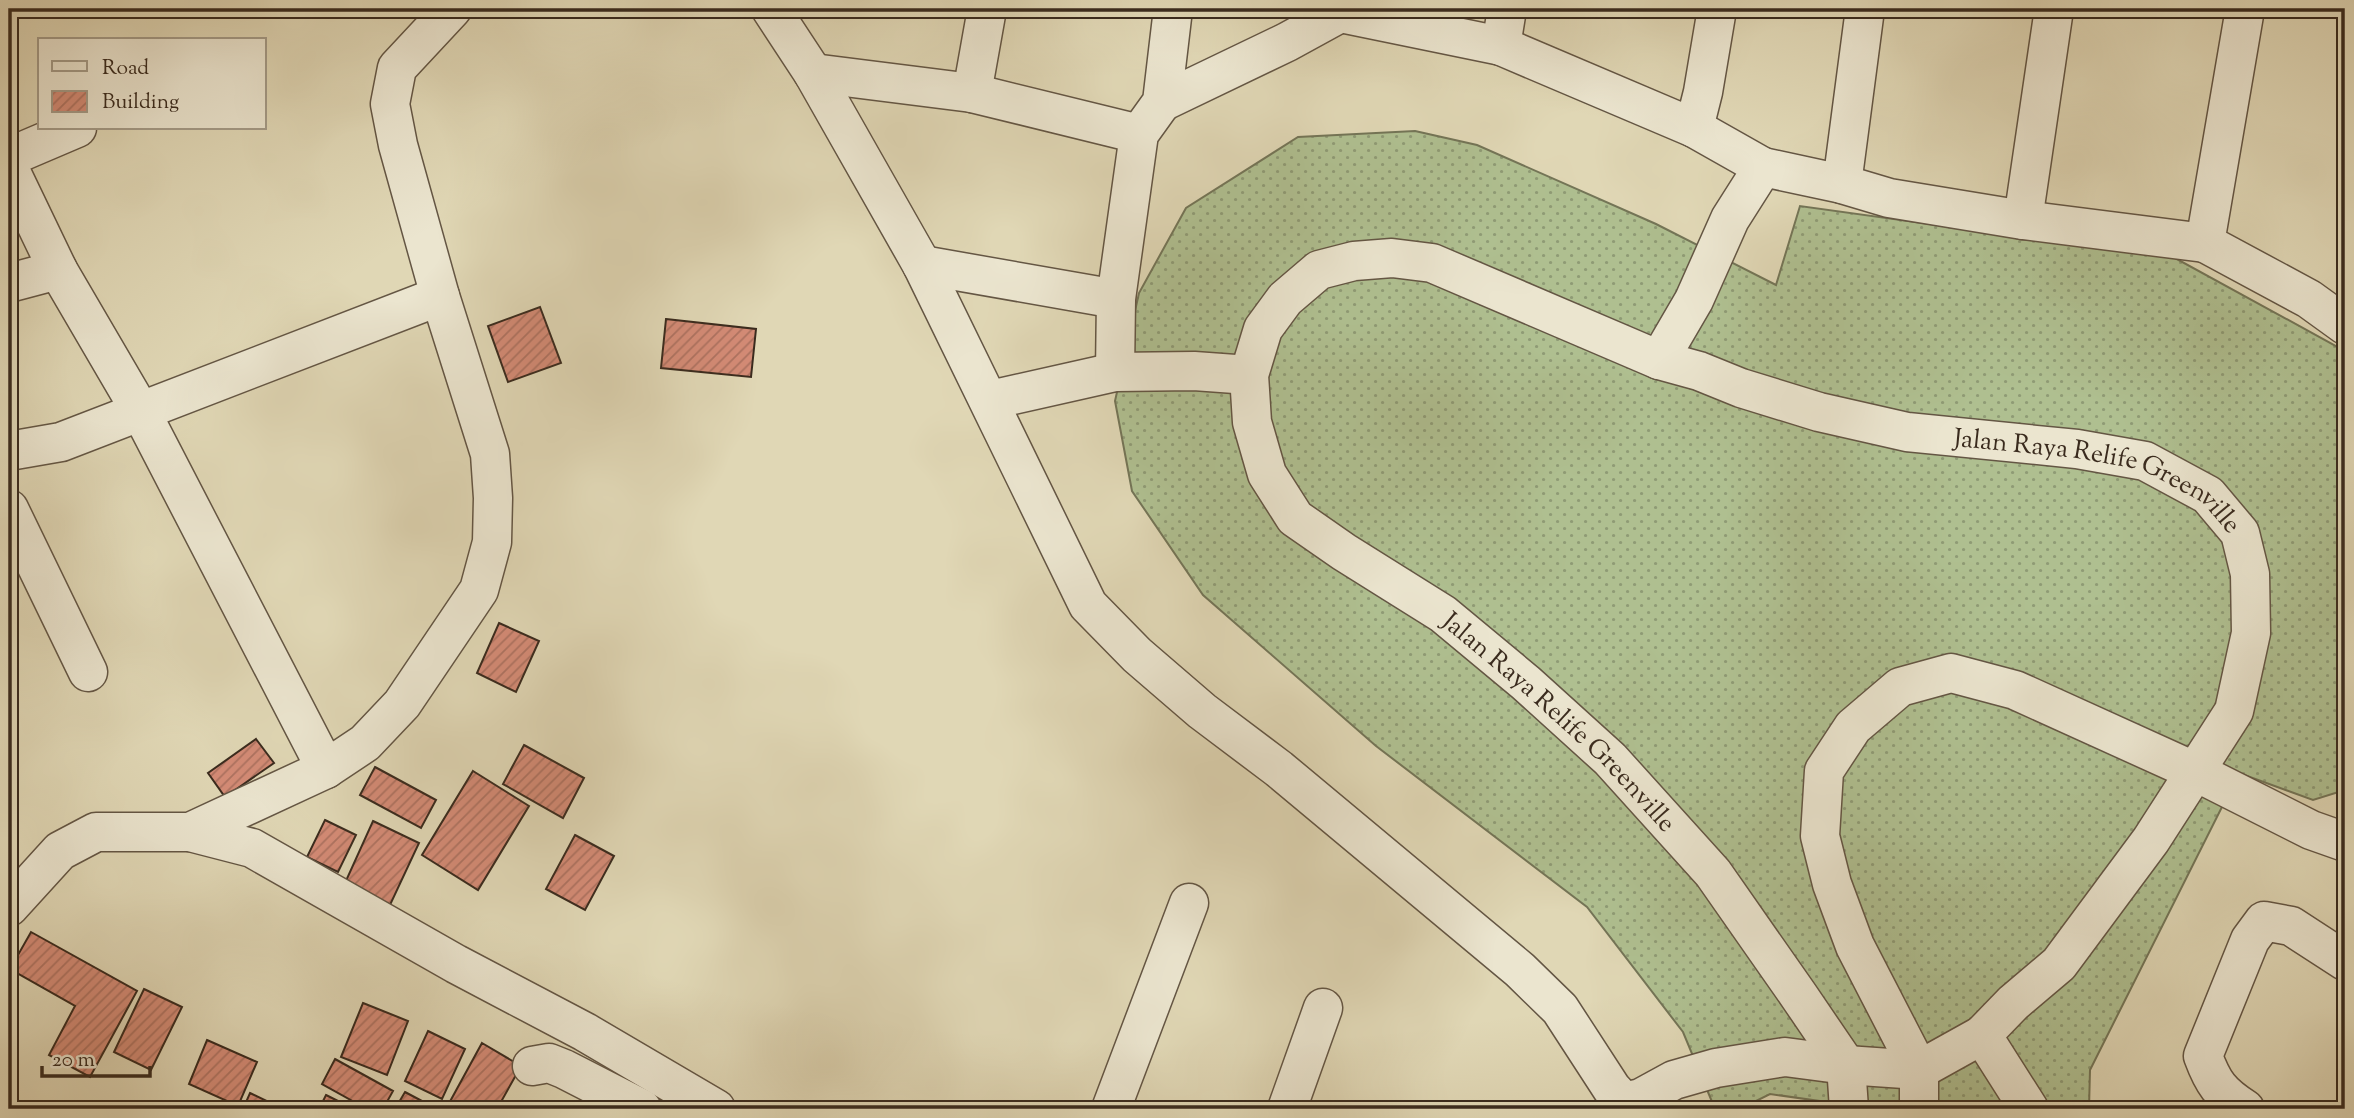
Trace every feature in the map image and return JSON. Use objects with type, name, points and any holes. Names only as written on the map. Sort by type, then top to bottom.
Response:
[{"type":"street","points":[[190,832],[326,769],[365,743],[402,704],[479,590],[492,542],[490,454],[440,296],[398,145],[390,104],[397,68],[452,9]]},
{"type":"street","points":[[771,9],[804,42],[922,265],[1088,605],[1137,655],[1202,711],[1279,769],[1520,970],[1560,1009],[1624,1102],[1641,1098],[1674,1080],[1716,1068],[1784,1057],[1919,1070]]},
{"type":"street","points":[[972,93],[987,9]]},
{"type":"street","points":[[1162,102],[1173,9]]},
{"type":"street","points":[[1501,46],[1507,9]]},
{"type":"street","points":[[1694,128],[1717,9]]},
{"type":"street","points":[[1842,184],[1865,9]]},
{"type":"street","points":[[2023,220],[2054,9]]},
{"type":"street","points":[[2205,243],[2245,9]]},
{"type":"street","points":[[1115,372],[1116,299],[1139,134],[1162,102],[1287,42],[1341,11],[1501,46],[1694,128],[1763,167],[1842,184],[1889,198],[2023,220],[2205,243],[2309,299],[2345,325]]},
{"type":"street","points":[[804,42],[972,93],[1139,134]]},
{"type":"street","points":[[9,157],[72,130]]},
{"type":"street","points":[[1659,360],[1694,300],[1730,219],[1763,167]]},
{"type":"street","points":[[9,168],[58,270],[141,412],[326,769]]},
{"type":"street","name":"Jalan Raya Relife Greenville","points":[[1850,1107],[1846,1065],[1713,873],[1611,759],[1443,614],[1295,518],[1267,474],[1252,422],[1249,375],[1263,329],[1285,299],[1319,270],[1354,261],[1392,258],[1432,263],[1659,360],[1819,412],[1907,432],[2077,449],[2145,461],[2208,495],[2240,534],[2250,574],[2251,633],[2234,711],[2151,840],[2059,964],[2013,1003],[1983,1035],[1919,1070]]},
{"type":"street","points":[[922,265],[1116,299]]},
{"type":"street","points":[[9,283],[58,270]]},
{"type":"street","points":[[9,451],[61,443],[440,296]]},
{"type":"street","points":[[990,400],[1115,372],[1194,371],[1249,375]]},
{"type":"street","points":[[9,509],[88,672]]},
{"type":"street","points":[[1919,1109],[1919,1070],[1855,946],[1832,884],[1820,836],[1824,771],[1853,727],[1900,687],[1951,673],[2015,690],[2196,772],[2311,830],[2345,842]]},
{"type":"street","points":[[9,907],[60,851],[96,832],[190,832],[252,848],[456,964],[585,1032],[708,1107]]},
{"type":"street","points":[[1111,1109],[1189,904]]},
{"type":"street","points":[[2245,1109],[2225,1096],[2210,1077],[2203,1056],[2250,940],[2264,921],[2291,926],[2345,961]]},
{"type":"street","points":[[1287,1109],[1323,1008]]},
{"type":"street","points":[[1983,1035],[2029,1109]]},
{"type":"street","points":[[531,1066],[549,1063],[565,1069],[642,1109]]},
{"type":"green space","points":[[1415,131],[1477,145],[1656,224],[1776,285],[1800,206],[2175,258],[2345,351],[2345,790],[2313,800],[2239,773],[2090,1070],[2089,1109],[1876,1109],[1770,1094],[1740,1109],[1715,1109],[1683,1032],[1587,907],[1376,746],[1203,595],[1132,491],[1115,401],[1139,293],[1186,208],[1298,137]]},
{"type":"building","points":[[540,307],[561,363],[508,382],[488,326]]},
{"type":"building","points":[[666,319],[756,329],[751,377],[661,368]]},
{"type":"building","points":[[499,623],[539,641],[516,692],[477,673]]},
{"type":"building","points":[[256,739],[274,763],[225,797],[208,773]]},
{"type":"building","points":[[524,745],[584,778],[563,818],[503,784]]},
{"type":"building","points":[[375,767],[436,800],[421,828],[360,795]]},
{"type":"building","points":[[473,771],[529,806],[478,890],[422,855]]},
{"type":"building","points":[[325,820],[356,835],[338,872],[307,857]]},
{"type":"building","points":[[373,821],[419,843],[390,905],[345,883]]},
{"type":"building","points":[[575,835],[614,856],[585,910],[546,889]]},
{"type":"building","points":[[31,932],[137,991],[90,1077],[49,1055],[75,1006],[10,969]]},
{"type":"building","points":[[144,989],[182,1007],[151,1070],[114,1052]]},
{"type":"building","points":[[363,1003],[408,1021],[387,1075],[341,1057]]},
{"type":"building","points":[[428,1031],[465,1049],[442,1099],[405,1081]]},
{"type":"building","points":[[207,1040],[257,1062],[238,1106],[189,1084]]},
{"type":"building","points":[[482,1043],[521,1066],[497,1109],[450,1109],[447,1107]]},
{"type":"building","points":[[335,1059],[393,1091],[383,1109],[367,1109],[322,1084]]},
{"type":"building","points":[[405,1092],[437,1109],[395,1109]]},
{"type":"building","points":[[250,1093],[273,1104],[271,1109],[243,1109]]},
{"type":"building","points":[[326,1095],[354,1109],[319,1109]]}]
